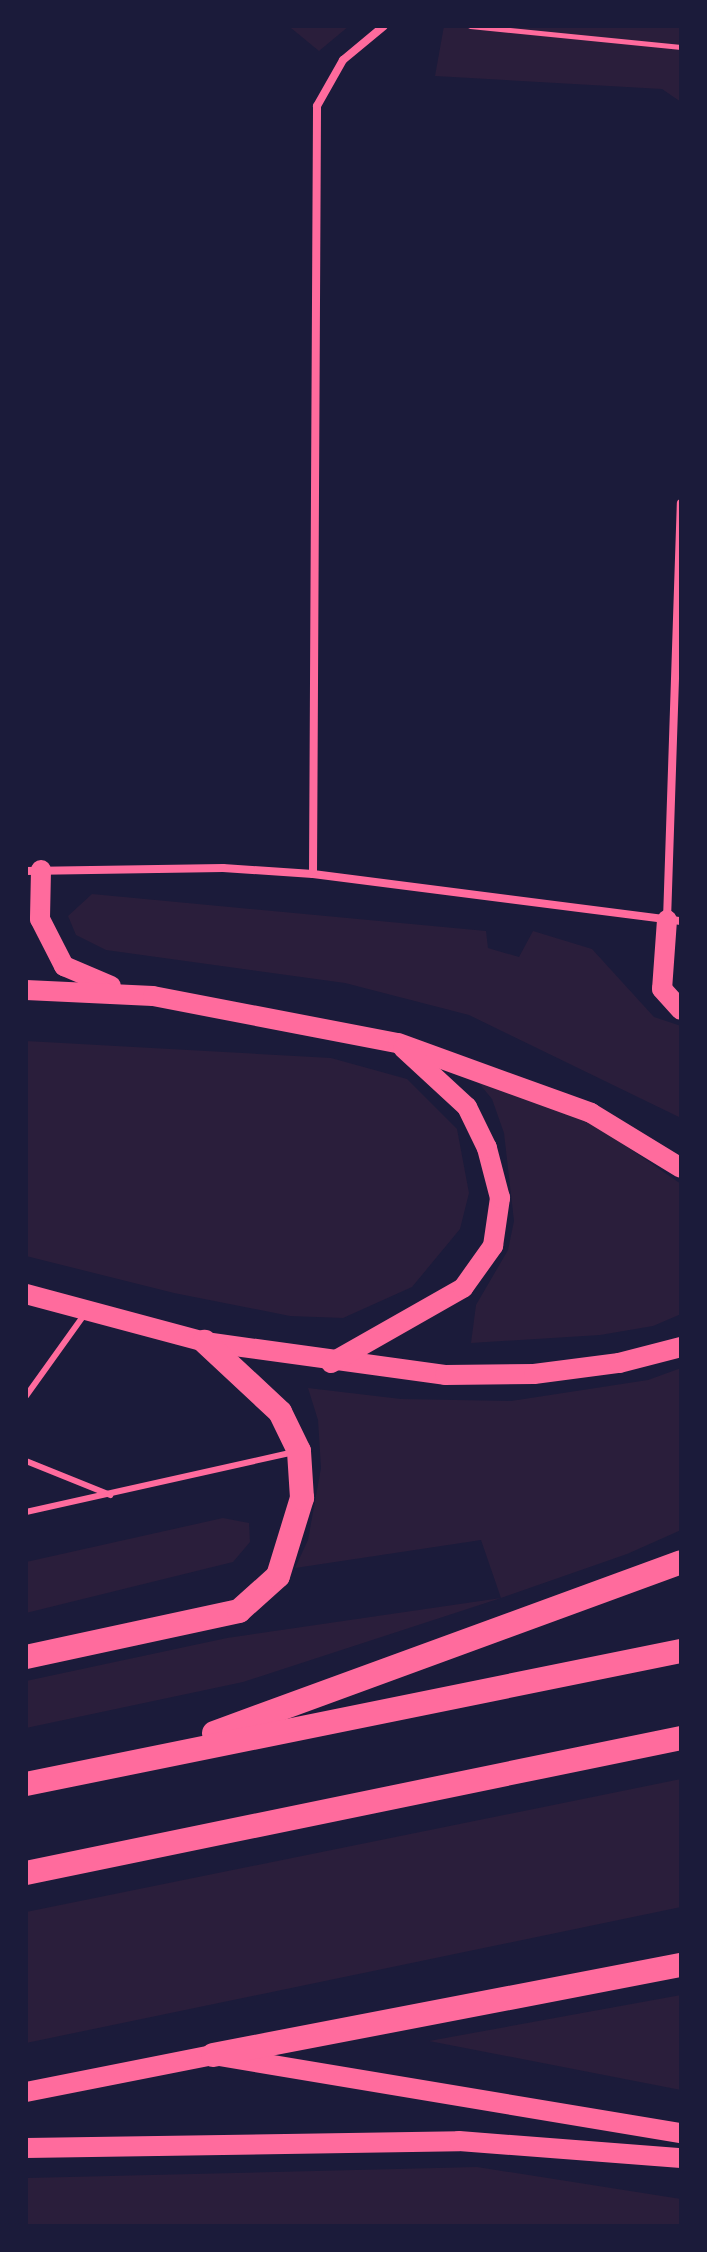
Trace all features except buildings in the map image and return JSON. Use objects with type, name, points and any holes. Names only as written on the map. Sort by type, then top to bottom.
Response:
[{"type":"highway","points":[[26,1657],[239,1611],[278,1576],[291,1544],[302,1498],[299,1451],[280,1412],[205,1342]]},
{"type":"highway","points":[[137,1761],[681,1562]]},
{"type":"highway","points":[[26,1784],[681,1651]]},
{"type":"highway","points":[[26,1873],[681,1738]]},
{"type":"highway","points":[[213,2055],[681,1965]]},
{"type":"main road","points":[[33,871],[40,919],[64,966],[92,982],[398,1043],[591,1113],[681,1168]]},
{"type":"main road","points":[[674,921],[662,989],[681,1010]]},
{"type":"main road","points":[[26,990],[153,996]]},
{"type":"main road","points":[[331,1363],[463,1288],[493,1246],[500,1198],[487,1148],[467,1107],[398,1043]]},
{"type":"main road","points":[[26,1294],[205,1342],[331,1363],[445,1375],[534,1374],[619,1363],[681,1347]]},
{"type":"main road","points":[[26,2092],[213,2055],[681,2133]]},
{"type":"main road","points":[[26,2148],[459,2141],[681,2158]]},
{"type":"street","points":[[313,874],[317,106],[343,60],[384,26]]},
{"type":"street","points":[[33,871],[223,868],[313,874],[674,921],[681,503]]},
{"type":"lane","points":[[26,1396],[86,1312]]},
{"type":"lane","points":[[26,1512],[299,1451]]},
{"type":"lane","points":[[26,1461],[110,1495]]},
{"type":"path","points":[[470,26],[681,47]]},
{"type":"shaded area","points":[[278,26],[349,26],[319,51],[291,28]]},
{"type":"shaded area","points":[[444,26],[681,26],[681,102],[662,89],[435,76]]},
{"type":"shaded area","points":[[92,894],[486,931],[488,948],[519,957],[533,931],[592,949],[654,1017],[681,1026],[681,1118],[469,1015],[345,983],[106,950],[76,935],[68,916]]},
{"type":"shaded area","points":[[26,1041],[331,1058],[407,1079],[457,1129],[469,1193],[460,1229],[412,1287],[343,1318],[290,1316],[174,1293],[26,1256]]},
{"type":"shaded area","points":[[473,1076],[594,1124],[681,1184],[681,1314],[653,1326],[600,1335],[471,1343],[476,1305],[508,1250],[514,1221],[504,1133],[492,1099]]},
{"type":"shaded area","points":[[681,1368],[681,1530],[627,1554],[501,1598],[481,1540],[295,1568],[308,1540],[321,1468],[318,1420],[308,1388],[401,1399],[511,1401],[648,1380]]},
{"type":"shaded area","points":[[223,1518],[249,1523],[250,1542],[233,1562],[26,1613],[26,1562]]},
{"type":"shaded area","points":[[501,1598],[243,1682],[26,1728],[26,1681],[227,1638]]},
{"type":"shaded area","points":[[681,1779],[681,1907],[26,2043],[26,1912]]},
{"type":"shaded area","points":[[681,1995],[681,2090],[429,2041]]},
{"type":"shaded area","points":[[477,2167],[681,2199],[681,2226],[26,2226],[26,2178]]}]
